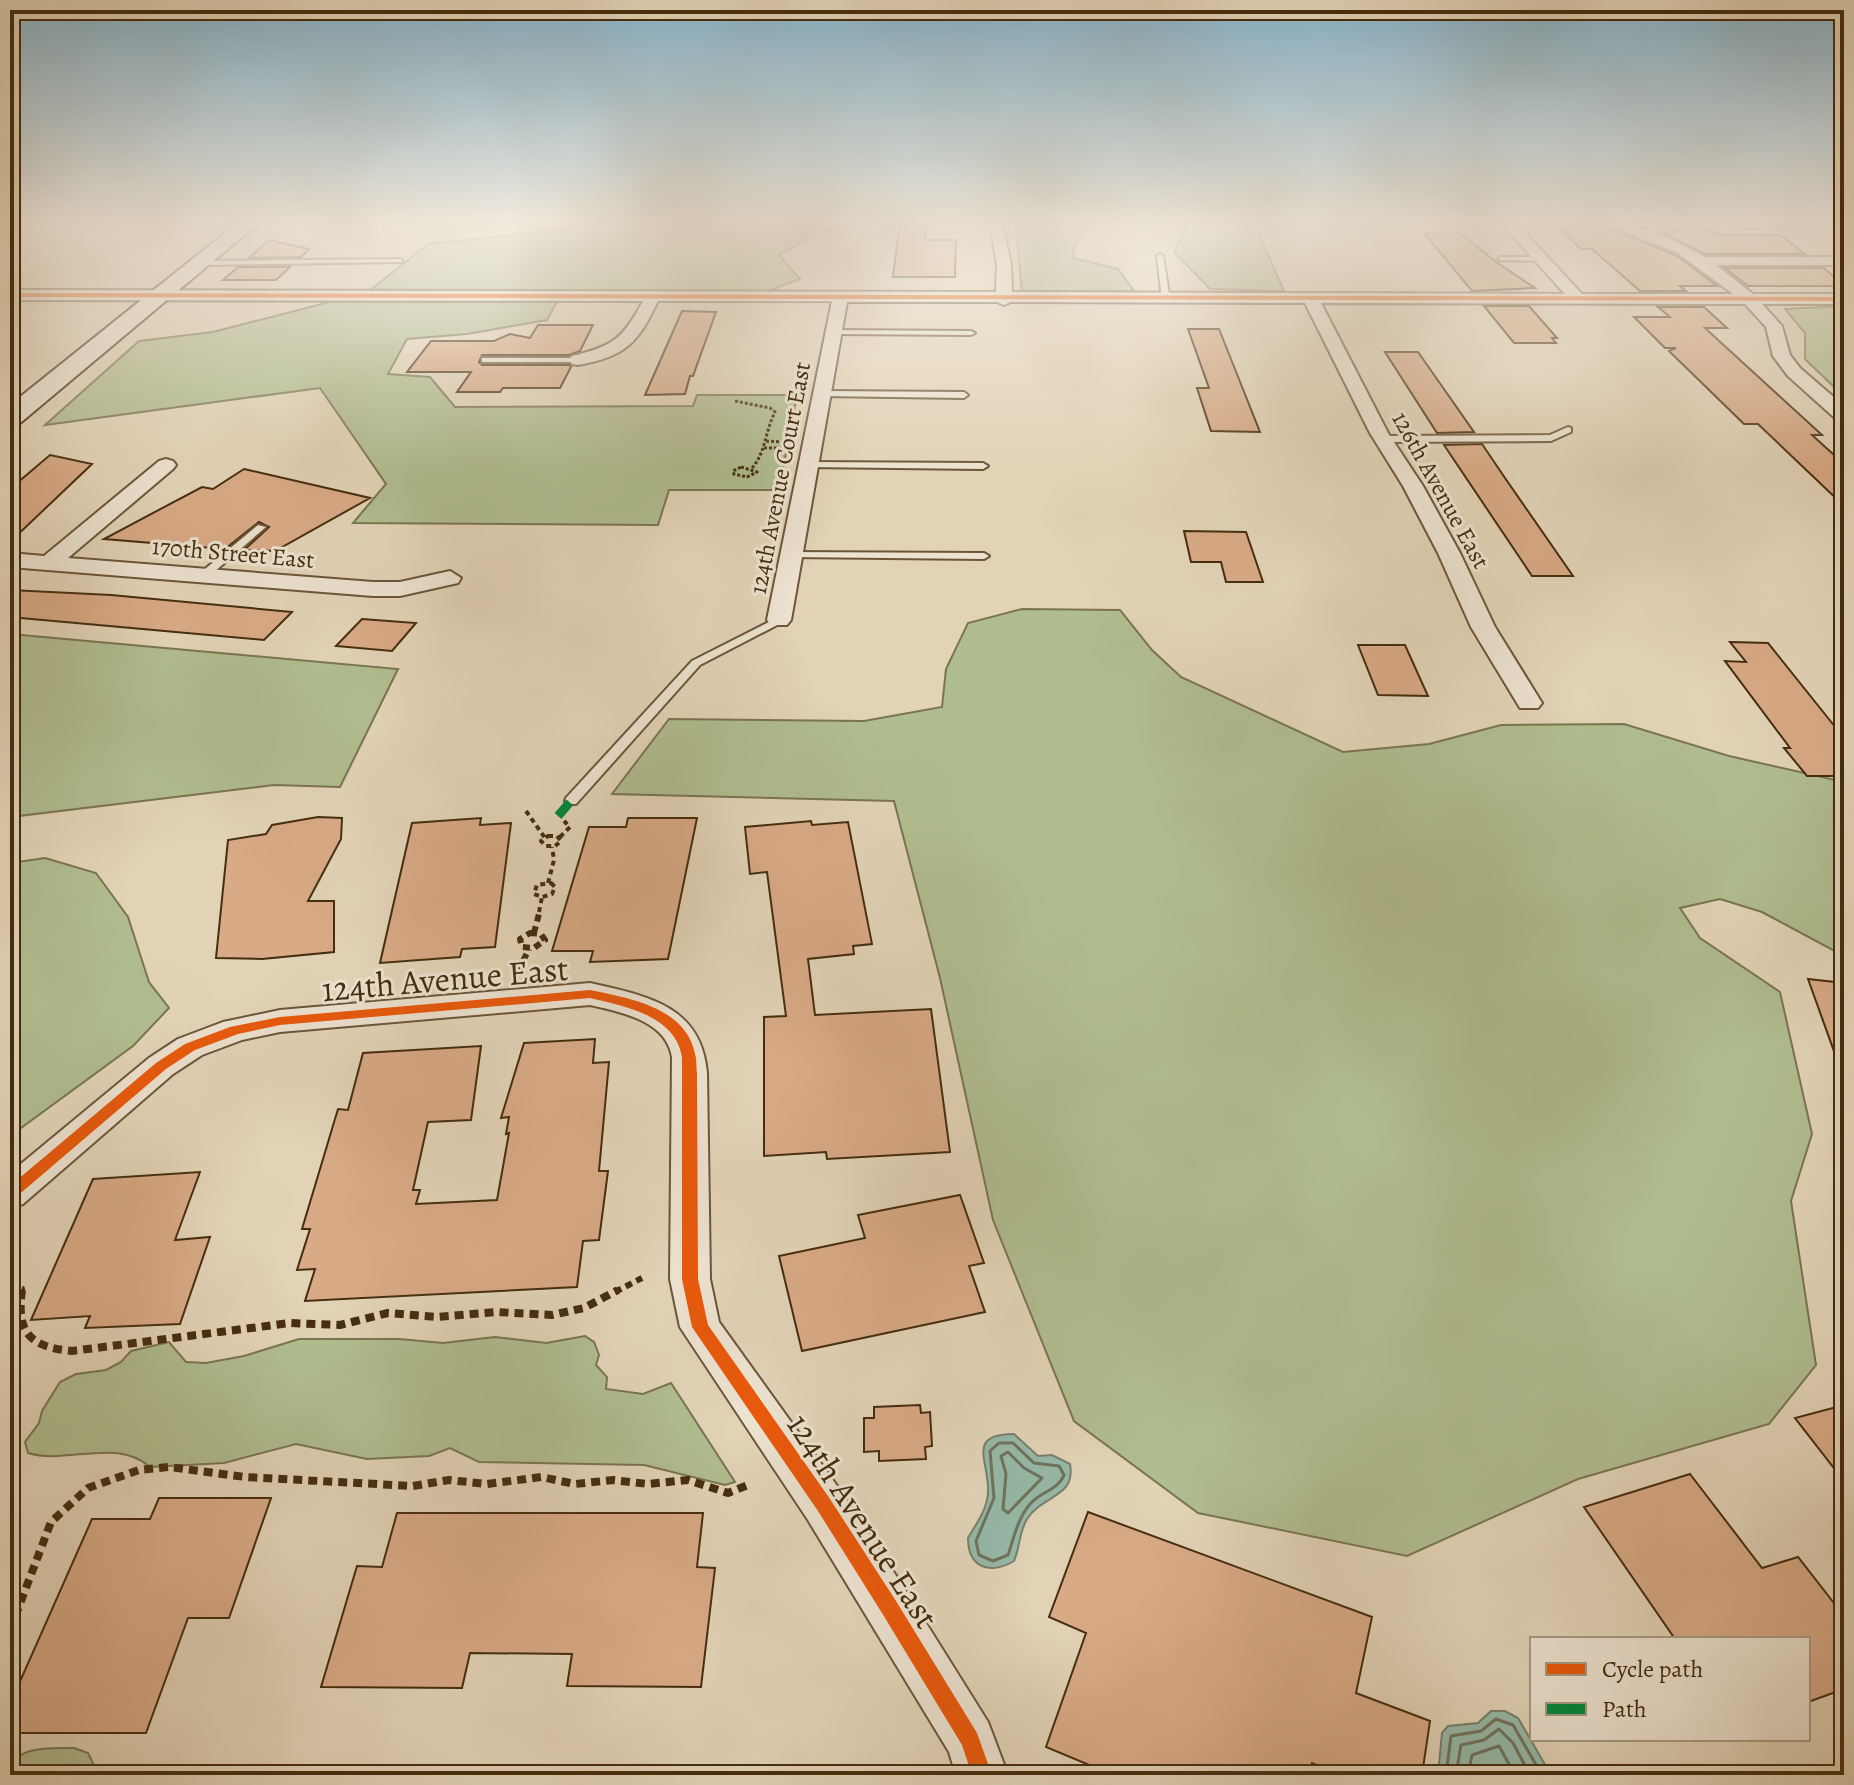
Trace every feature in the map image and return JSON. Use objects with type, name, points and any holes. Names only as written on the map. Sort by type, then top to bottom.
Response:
[{"type":"main road","points":[[10,418],[150,304]]},
{"type":"street","points":[[578,360],[605,355],[620,348],[633,336],[649,304]]},
{"type":"street","name":"124th Avenue Court East","points":[[779,620],[839,304]]},
{"type":"street","name":"126th Avenue East","points":[[1314,304],[1383,439],[1413,486],[1449,553],[1483,627],[1529,703]]},
{"type":"street","points":[[1754,304],[1774,326],[1782,356],[1794,372],[1844,416]]},
{"type":"street","points":[[49,563],[166,465]]},
{"type":"street","name":"170th Street East","points":[[10,560],[373,589],[400,589],[450,578]]},
{"type":"street","name":"124th Avenue East","points":[[10,1194],[161,1066],[190,1047],[235,1030],[280,1021],[590,994],[634,1004],[666,1020],[687,1047],[690,1073],[690,1279],[700,1327],[824,1505],[889,1607],[970,1740],[982,1775]]},
{"type":"lane","points":[[834,332],[971,333]]},
{"type":"lane","points":[[485,360],[578,360]]},
{"type":"lane","points":[[822,394],[964,395]]},
{"type":"lane","points":[[1383,439],[1551,438],[1568,430]]},
{"type":"lane","points":[[808,465],[983,466]]},
{"type":"lane","points":[[203,576],[261,527]]},
{"type":"lane","points":[[791,555],[984,556]]},
{"type":"lane","points":[[571,801],[696,663],[779,620]]},
{"type":"path","points":[[735,401],[770,408],[775,412],[766,429],[768,437],[762,457],[752,468]]},
{"type":"path","points":[[741,467],[752,468],[757,472],[751,476],[733,473],[741,467]]},
{"type":"path","points":[[526,811],[545,838]]},
{"type":"path","points":[[545,838],[560,837],[570,827],[558,816]]},
{"type":"path","points":[[545,838],[542,844],[552,847],[560,843],[560,837]]},
{"type":"path","points":[[548,883],[554,860],[552,847]]},
{"type":"path","points":[[548,883],[555,887],[554,891],[542,897],[534,894],[533,889],[548,883]]},
{"type":"path","points":[[534,933],[536,917],[543,905],[542,897]]},
{"type":"path","points":[[534,933],[541,934],[545,940],[538,947],[529,949],[522,947],[520,939],[534,933]]},
{"type":"path","points":[[518,971],[529,949]]},
{"type":"path","points":[[10,1288],[22,1289],[19,1312],[27,1336],[42,1346],[72,1351],[290,1323],[340,1325],[388,1313],[436,1317],[497,1312],[552,1315],[584,1308],[642,1278]]},
{"type":"path","points":[[10,1630],[51,1522],[88,1488],[139,1470],[169,1467],[245,1477],[413,1486],[449,1480],[487,1484],[541,1477],[575,1484],[613,1480],[648,1484],[688,1480],[728,1493],[748,1485]]},
{"type":"shaded area","points":[[320,304],[556,304],[547,320],[467,334],[407,339],[388,374],[430,377],[455,407],[693,406],[697,395],[797,395],[779,490],[669,490],[658,525],[353,523],[386,484],[320,388],[45,425],[139,341],[213,332]]},
{"type":"shaded area","points":[[1844,306],[1844,387],[1834,387],[1805,359],[1805,333],[1785,309]]},
{"type":"shaded area","points":[[1022,609],[1120,610],[1152,650],[1181,677],[1343,752],[1429,744],[1501,725],[1624,724],[1729,756],[1844,782],[1844,956],[1762,912],[1720,899],[1680,908],[1700,938],[1780,992],[1812,1134],[1791,1201],[1816,1365],[1769,1424],[1578,1479],[1407,1556],[1198,1513],[1074,1421],[993,1220],[940,978],[894,801],[612,794],[669,719],[864,721],[942,707],[946,669],[968,623]]},
{"type":"shaded area","points":[[10,634],[398,669],[340,787],[274,785],[10,817]]},
{"type":"shaded area","points":[[45,858],[96,873],[128,917],[149,982],[169,1008],[133,1046],[10,1136],[10,863]]},
{"type":"shaded area","points":[[585,1336],[594,1342],[599,1355],[596,1365],[607,1377],[606,1389],[643,1394],[671,1383],[735,1482],[725,1485],[644,1465],[479,1462],[450,1448],[429,1456],[367,1459],[296,1444],[224,1463],[150,1467],[137,1458],[122,1454],[43,1456],[28,1453],[25,1442],[39,1423],[42,1411],[60,1382],[76,1374],[106,1370],[121,1362],[131,1351],[169,1342],[186,1362],[206,1363],[244,1356],[299,1339],[399,1339],[443,1343],[495,1337],[546,1343]]},
{"type":"shaded area","points":[[74,1748],[88,1753],[96,1769],[94,1775],[10,1775],[12,1765],[24,1753]]},
{"type":"water","points":[[1014,1434],[1038,1456],[1052,1455],[1070,1464],[1071,1475],[1063,1490],[1027,1519],[1014,1561],[989,1568],[976,1562],[968,1538],[986,1505],[988,1482],[983,1452],[990,1439]]},
{"type":"water","points":[[1491,1711],[1505,1711],[1518,1718],[1551,1775],[1438,1775],[1442,1733],[1448,1726],[1478,1723]]},
{"type":"building","points":[[1484,306],[1529,306],[1557,338],[1552,338],[1556,343],[1514,343]]},
{"type":"building","points":[[1658,307],[1704,307],[1727,328],[1705,328],[1822,435],[1812,435],[1844,464],[1844,506],[1758,424],[1744,424],[1669,351],[1676,348],[1665,348],[1634,317],[1670,317]]},
{"type":"building","points":[[682,311],[716,312],[693,376],[690,376],[685,394],[645,395]]},
{"type":"building","points":[[538,325],[593,325],[580,351],[569,355],[482,355],[479,362],[482,365],[569,365],[571,367],[560,388],[457,392],[471,372],[407,372],[431,341],[494,341],[510,334],[530,338]]},
{"type":"building","points":[[1188,329],[1219,329],[1260,432],[1211,431],[1197,388],[1209,388]]},
{"type":"building","points":[[1385,352],[1418,352],[1474,432],[1437,433]]},
{"type":"building","points":[[1482,444],[1573,576],[1532,576],[1444,445]]},
{"type":"building","points":[[50,455],[92,464],[10,542],[10,489]]},
{"type":"building","points":[[244,469],[370,498],[275,551],[244,550],[269,527],[259,522],[225,549],[104,539],[202,487],[213,489]]},
{"type":"building","points":[[1184,531],[1246,532],[1263,582],[1226,582],[1221,562],[1191,562]]},
{"type":"building","points":[[10,590],[111,595],[292,612],[264,640],[10,617]]},
{"type":"building","points":[[362,619],[416,623],[392,651],[336,646]]},
{"type":"building","points":[[1730,642],[1768,643],[1844,738],[1844,776],[1807,776],[1784,748],[1790,748],[1725,661],[1746,662]]},
{"type":"building","points":[[1358,645],[1405,645],[1428,696],[1378,695]]},
{"type":"building","points":[[318,817],[342,818],[341,839],[308,901],[334,901],[334,952],[262,959],[216,958],[228,840],[266,834],[272,825]]},
{"type":"building","points":[[481,818],[480,825],[511,823],[495,947],[462,949],[460,957],[380,963],[412,823]]},
{"type":"building","points":[[628,818],[697,818],[668,959],[590,962],[593,951],[552,951],[589,827],[626,827]]},
{"type":"building","points":[[811,821],[812,825],[848,822],[872,944],[853,946],[854,954],[808,959],[815,1015],[931,1009],[950,1152],[827,1159],[826,1152],[764,1156],[764,1017],[786,1016],[767,872],[750,874],[745,827]]},
{"type":"building","points":[[1808,979],[1844,983],[1844,1068],[1840,1068]]},
{"type":"building","points":[[595,1039],[593,1063],[609,1062],[599,1171],[608,1171],[599,1240],[583,1241],[577,1287],[305,1301],[315,1269],[297,1270],[310,1229],[302,1229],[338,1109],[348,1110],[363,1053],[481,1046],[471,1120],[428,1122],[413,1190],[420,1190],[416,1204],[497,1200],[509,1133],[506,1134],[509,1117],[501,1118],[524,1043]]},
{"type":"building","points":[[200,1172],[175,1240],[210,1237],[180,1324],[85,1328],[90,1316],[31,1320],[93,1179]]},
{"type":"building","points":[[960,1195],[984,1263],[969,1266],[985,1312],[802,1351],[779,1256],[865,1238],[858,1215]]},
{"type":"building","points":[[920,1405],[921,1413],[930,1412],[932,1446],[925,1447],[926,1459],[879,1461],[879,1451],[864,1452],[864,1418],[874,1418],[874,1407]]},
{"type":"building","points":[[1844,1405],[1844,1481],[1795,1418]]},
{"type":"building","points":[[1690,1474],[1762,1568],[1798,1557],[1844,1616],[1844,1689],[1810,1701],[1810,1637],[1674,1637],[1584,1507]]},
{"type":"building","points":[[159,1498],[271,1498],[229,1618],[188,1618],[146,1733],[10,1733],[10,1704],[92,1519],[150,1519]]},
{"type":"building","points":[[1088,1512],[1372,1617],[1356,1693],[1430,1721],[1422,1775],[1343,1775],[1312,1763],[1309,1775],[1113,1775],[1046,1747],[1086,1633],[1049,1617]]},
{"type":"building","points":[[397,1513],[703,1513],[697,1567],[715,1568],[701,1687],[567,1686],[572,1654],[470,1653],[462,1688],[321,1687],[357,1566],[382,1567]]},
{"type":"marked path","points":[[558,816],[571,801]]},
{"type":"cycle path","points":[[10,1194],[161,1066],[190,1047],[235,1030],[280,1021],[590,994],[632,1004],[659,1016],[680,1035],[689,1054],[690,1279],[700,1327],[824,1505],[889,1607],[970,1740],[982,1775]]}]
